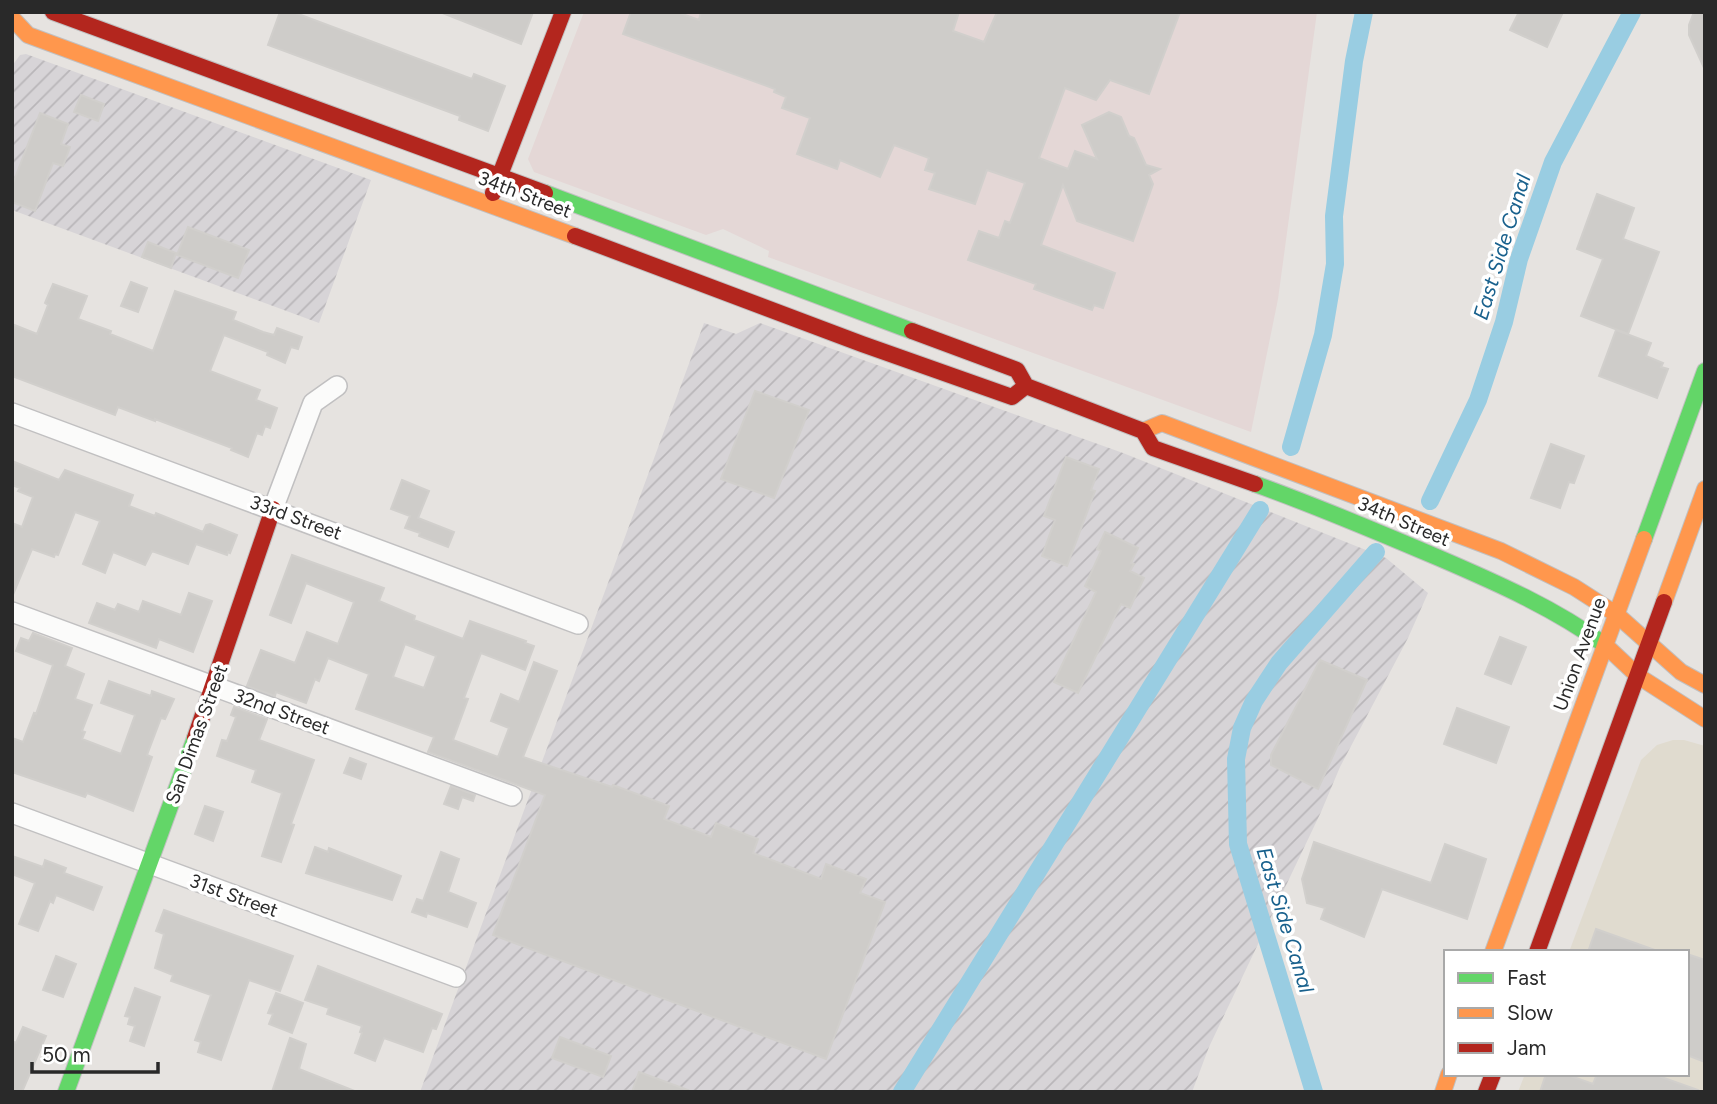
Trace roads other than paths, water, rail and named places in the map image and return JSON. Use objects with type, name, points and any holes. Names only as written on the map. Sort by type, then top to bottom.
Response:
[{"type":"street","name":"34th Street","points":[[53,12],[1017,370],[1026,386],[1143,431],[1153,448],[1381,533],[1517,592],[1560,615],[1604,644],[1638,676],[1705,719]]},
{"type":"street","points":[[490,203],[563,12]]},
{"type":"street","name":"34th Street","points":[[12,18],[28,35],[490,203],[862,344],[1012,397],[1026,386]]},
{"type":"street","name":"Union Avenue","points":[[1494,950],[1705,371]]},
{"type":"street","name":"San Dimas Street","points":[[66,1092],[214,687],[273,509],[313,403],[337,386]]},
{"type":"street","name":"33rd Street","points":[[12,413],[579,624]]},
{"type":"street","name":"34th Street","points":[[1143,431],[1162,423],[1501,551],[1574,587],[1616,614],[1681,673],[1705,685]]},
{"type":"street","points":[[1538,950],[1705,488]]},
{"type":"street","name":"32nd Street","points":[[12,612],[512,796]]},
{"type":"street","name":"31st Street","points":[[12,813],[456,977]]},
{"type":"waterway","points":[[1291,447],[1323,335],[1335,264],[1334,216],[1354,61],[1364,12]]},
{"type":"waterway","name":"East Side Canal","points":[[1430,501],[1478,400],[1504,322],[1519,259],[1553,162],[1632,12]]},
{"type":"waterway","points":[[902,1092],[1260,510]]},
{"type":"waterway","name":"East Side Canal","points":[[1314,1092],[1238,844],[1236,759],[1242,728],[1254,701],[1279,663],[1376,552]]}]
